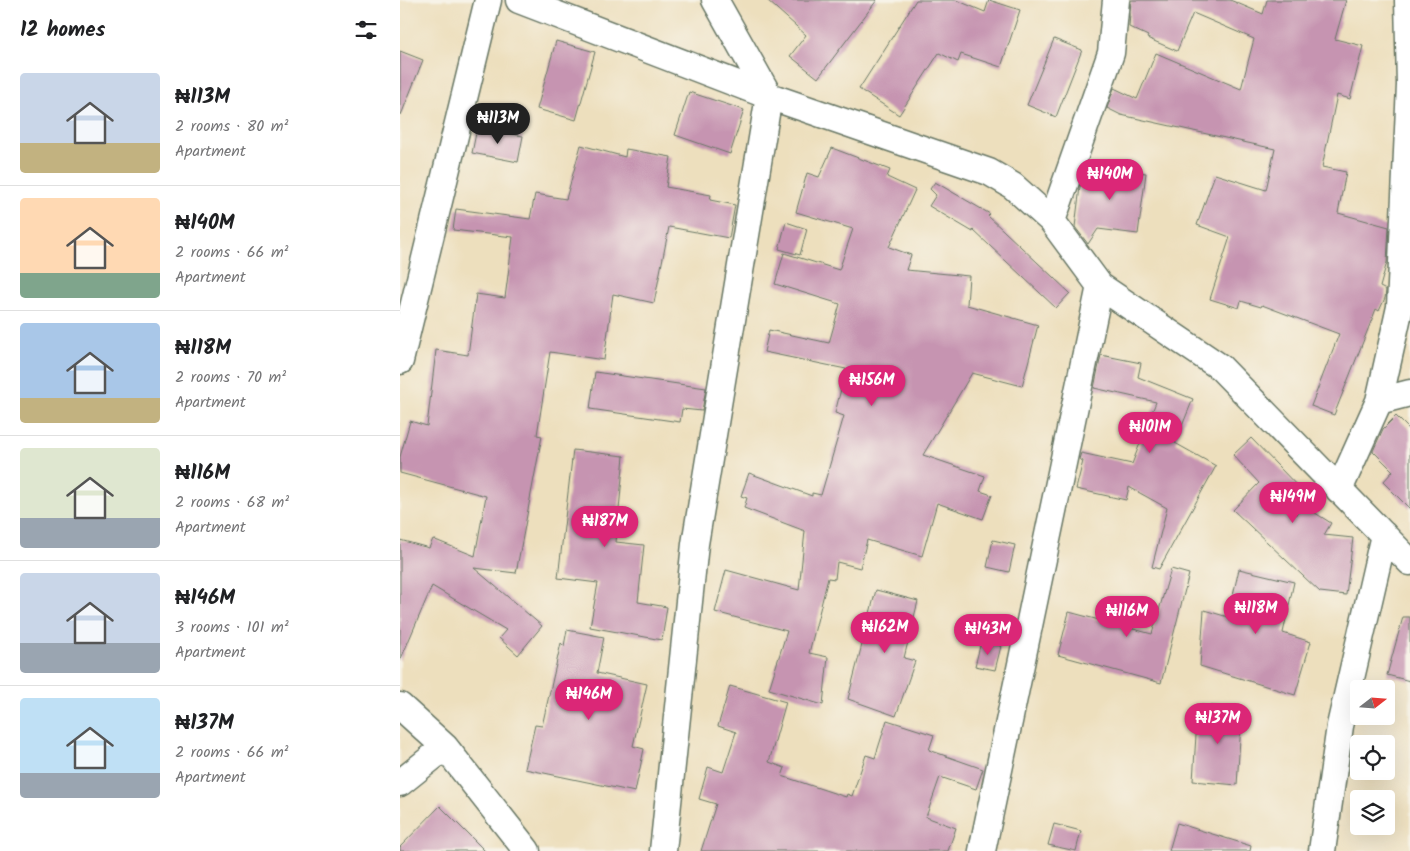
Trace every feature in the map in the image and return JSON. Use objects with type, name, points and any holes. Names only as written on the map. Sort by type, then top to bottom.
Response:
[{"type":"street","points":[[400,361],[488,0]]},
{"type":"street","points":[[520,0],[769,96],[989,172],[1013,186],[1052,221],[1100,286],[1220,367],[1410,562]]},
{"type":"street","points":[[663,851],[695,544],[769,96],[722,9],[715,0]]},
{"type":"street","points":[[1052,221],[1111,53],[1116,0]]},
{"type":"street","points":[[1339,490],[1379,402],[1400,307],[1410,85],[1408,0]]},
{"type":"street","points":[[982,851],[1100,286]]},
{"type":"street","points":[[1379,402],[1410,393]]},
{"type":"street","points":[[1322,851],[1340,726],[1384,535]]},
{"type":"street","points":[[400,706],[445,746],[527,851]]},
{"type":"street","points":[[400,783],[445,746]]},
{"type":"building","points":[[767,0],[877,0],[818,78],[790,56],[806,35]]},
{"type":"building","points":[[916,0],[956,0],[985,12],[989,0],[1020,10],[1001,67],[961,54],[958,62],[939,53],[899,115],[859,89]]},
{"type":"building","points":[[1131,0],[1230,0],[1263,14],[1267,0],[1346,0],[1335,39],[1363,46],[1350,99],[1337,95],[1322,167],[1346,172],[1338,213],[1389,227],[1387,262],[1380,287],[1386,290],[1385,298],[1379,311],[1376,309],[1334,415],[1311,406],[1339,334],[1262,305],[1261,307],[1241,301],[1239,308],[1210,299],[1230,237],[1197,225],[1215,174],[1266,190],[1275,149],[1121,115],[1107,108],[1114,88],[1137,99],[1156,53],[1241,89],[1254,39],[1193,13],[1177,51],[1147,38],[1148,36],[1129,27]]},
{"type":"building","points":[[1054,39],[1082,50],[1056,117],[1027,105]]},
{"type":"building","points":[[556,41],[595,52],[576,120],[537,109]]},
{"type":"building","points":[[400,51],[423,60],[401,115],[400,115]]},
{"type":"building","points":[[689,92],[744,110],[730,154],[675,135]]},
{"type":"building","points":[[477,128],[523,136],[518,162],[472,153]]},
{"type":"building","points":[[581,145],[625,157],[626,149],[671,157],[666,187],[711,195],[710,200],[735,205],[729,238],[669,227],[654,303],[613,294],[604,360],[550,352],[537,435],[542,436],[516,573],[474,568],[542,626],[518,655],[499,638],[506,630],[432,586],[400,661],[400,540],[429,548],[433,539],[475,556],[486,496],[400,473],[400,457],[410,421],[427,426],[436,350],[468,355],[476,294],[505,298],[513,237],[453,230],[456,209],[530,219],[535,194],[566,199]]},
{"type":"building","points":[[832,148],[890,170],[887,177],[915,190],[889,247],[911,255],[906,270],[969,276],[967,305],[1038,325],[1022,386],[972,373],[923,455],[985,476],[980,491],[992,495],[983,519],[937,503],[922,556],[867,540],[860,568],[837,562],[835,579],[828,578],[809,653],[828,657],[823,705],[769,689],[787,631],[715,612],[726,570],[799,590],[805,531],[744,508],[747,498],[741,496],[749,473],[812,496],[812,493],[821,495],[844,416],[835,413],[846,369],[764,352],[769,330],[829,343],[840,304],[775,284],[784,253],[839,270],[853,229],[796,212],[807,173],[819,177]]},
{"type":"building","points":[[1087,165],[1146,173],[1138,234],[1098,229],[1088,244],[1075,227],[1080,187]]},
{"type":"building","points":[[935,182],[990,214],[988,216],[1070,293],[1056,308],[973,230],[973,232],[929,206],[936,195],[930,189]]},
{"type":"building","points":[[786,222],[807,229],[800,255],[779,249]]},
{"type":"building","points":[[1101,355],[1141,363],[1138,377],[1193,399],[1175,443],[1216,466],[1159,569],[1152,567],[1167,508],[1129,487],[1126,500],[1076,489],[1083,461],[1079,459],[1081,453],[1132,464],[1156,402],[1094,388]]},
{"type":"building","points":[[595,372],[706,388],[702,411],[682,409],[680,422],[590,409]]},
{"type":"building","points":[[1396,416],[1410,430],[1410,509],[1383,482],[1393,471],[1373,451],[1383,429]]},
{"type":"building","points":[[1251,438],[1304,493],[1296,501],[1299,503],[1295,515],[1304,506],[1331,523],[1324,535],[1353,538],[1346,595],[1320,592],[1233,510],[1259,483],[1233,455]]},
{"type":"building","points":[[573,450],[624,456],[616,542],[644,545],[638,602],[667,607],[662,640],[590,627],[598,583],[558,578]]},
{"type":"building","points":[[993,540],[1015,545],[1009,572],[987,567]]},
{"type":"building","points":[[1171,569],[1189,574],[1161,683],[1058,655],[1069,612],[1152,634]]},
{"type":"building","points":[[1239,569],[1294,582],[1283,633],[1311,642],[1295,695],[1200,666],[1204,610],[1228,617]]},
{"type":"building","points":[[876,590],[918,601],[904,658],[915,661],[896,716],[848,699]]},
{"type":"building","points":[[1403,617],[1410,617],[1410,681],[1387,675]]},
{"type":"building","points":[[567,630],[604,637],[597,673],[647,684],[633,746],[644,749],[635,792],[525,769],[535,725],[542,726],[561,643],[564,646]]},
{"type":"building","points":[[981,642],[1001,646],[995,670],[975,666]]},
{"type":"building","points":[[730,686],[786,702],[769,762],[785,768],[782,776],[846,797],[847,794],[852,796],[866,755],[875,758],[887,720],[934,735],[929,750],[983,769],[976,789],[940,777],[926,817],[956,828],[948,851],[701,851],[716,804],[699,799],[708,767],[723,772],[736,732],[718,726]]},
{"type":"building","points":[[1198,705],[1242,708],[1237,785],[1193,781]]},
{"type":"building","points":[[440,806],[485,851],[400,851],[400,847]]},
{"type":"building","points":[[1177,823],[1251,846],[1250,851],[1169,851]]},
{"type":"building","points":[[1054,824],[1081,831],[1076,851],[1048,845]]}]
